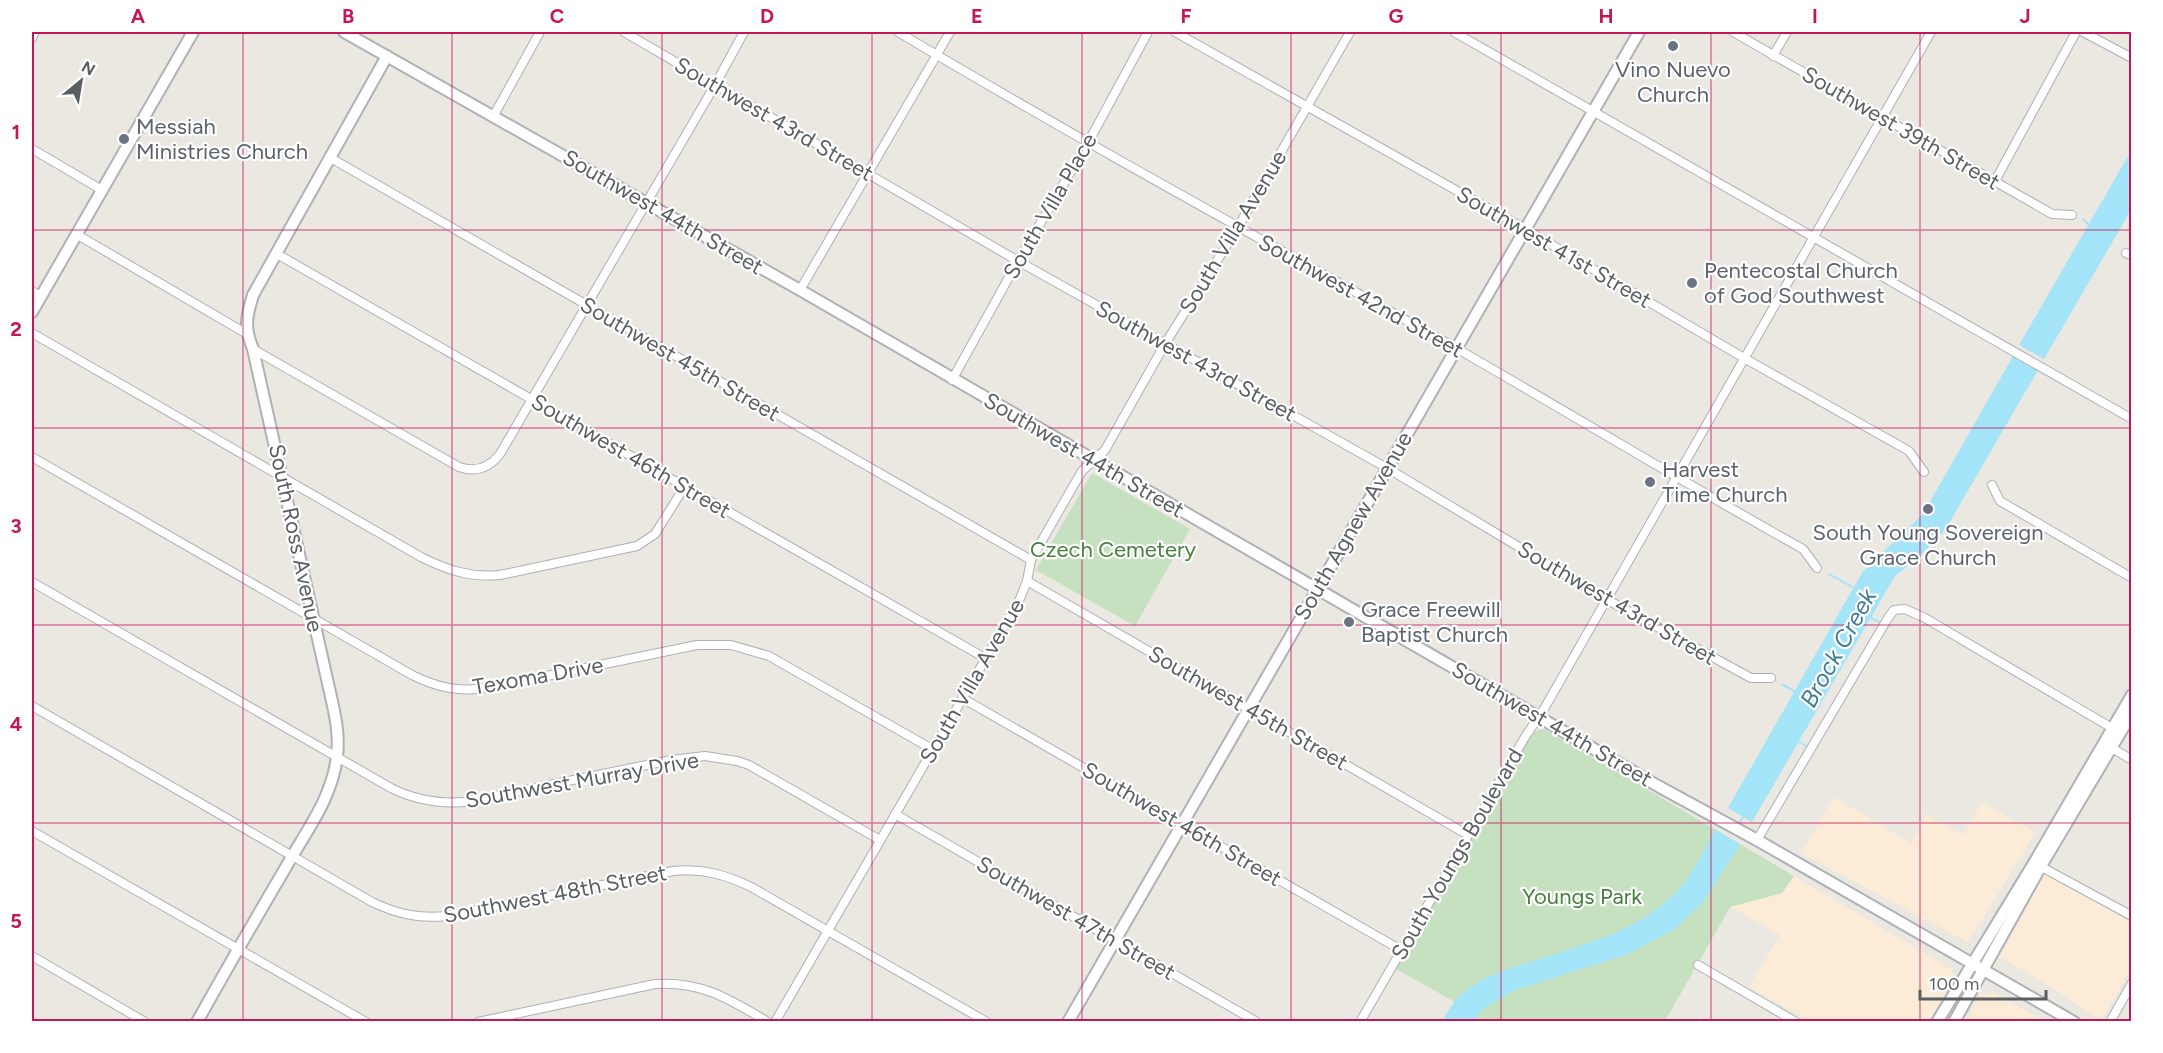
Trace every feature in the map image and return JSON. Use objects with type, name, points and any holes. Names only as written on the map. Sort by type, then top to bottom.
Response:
[{"type":"main road","points":[[32,312],[36,294],[76,234],[193,32]]},
{"type":"main road","name":"Southwest 44th Street","points":[[344,32],[800,290],[952,380],[1540,716],[1658,786],[1757,840],[2074,1022]]},
{"type":"main road","name":"South Agnew Avenue","points":[[1068,1022],[1639,32]]},
{"type":"main road","name":"South Ross Avenue","points":[[197,1022],[321,809],[334,774],[337,757],[336,721],[283,477],[253,349],[247,334],[246,318],[253,295],[387,56]]},
{"type":"main road","points":[[1954,1022],[2132,695]]},
{"type":"main road","points":[[1937,1022],[2132,713]]},
{"type":"street","points":[[32,38],[35,32]]},
{"type":"street","points":[[494,115],[540,32]]},
{"type":"street","name":"Southwest 43rd Street","points":[[624,32],[1018,261],[1387,468],[1606,599],[1751,678],[1771,678]]},
{"type":"street","points":[[253,349],[453,464],[472,470],[486,467],[496,460],[744,32]]},
{"type":"street","name":"Southwest 42nd Street","points":[[898,32],[1803,549],[1817,568]]},
{"type":"street","points":[[800,290],[950,32]]},
{"type":"street","name":"South Villa Place","points":[[952,380],[1018,261],[1089,141],[1148,32]]},
{"type":"street","name":"Southwest 41st Street","points":[[1175,32],[1525,229],[1744,358],[1909,451],[1924,472]]},
{"type":"street","name":"South Villa Avenue","points":[[775,1022],[1019,601],[1027,581],[1031,560],[1082,471],[1105,450],[1165,344],[1238,227],[1350,32]]},
{"type":"street","points":[[1454,32],[2132,419]]},
{"type":"street","name":"Southwest 39th Street","points":[[1733,32],[2052,214],[2072,214]]},
{"type":"street","points":[[1773,56],[1787,32]]},
{"type":"street","name":"South Youngs Boulevard","points":[[1360,1022],[1525,737],[1540,716],[1931,32]]},
{"type":"street","points":[[1995,181],[2076,32]]},
{"type":"street","points":[[2083,32],[2132,57]]},
{"type":"street","points":[[32,149],[102,190]]},
{"type":"street","name":"Southwest 45th Street","points":[[329,157],[1031,560]]},
{"type":"street","points":[[76,234],[247,334]]},
{"type":"street","name":"Southwest 46th Street","points":[[277,254],[985,658]]},
{"type":"street","points":[[32,333],[437,565],[453,571],[480,576],[500,575],[637,546],[655,534],[685,486]]},
{"type":"street","name":"Texoma Drive","points":[[32,457],[313,620],[412,675],[437,686],[458,690],[488,688],[697,645],[744,647],[781,662],[932,749]]},
{"type":"street","points":[[1992,484],[2000,501],[2132,578]]},
{"type":"street","name":"Southwest 45th Street","points":[[1027,581],[1468,835]]},
{"type":"street","name":"Southwest Murray Drive","points":[[32,582],[337,757],[405,795],[419,800],[449,804],[480,800],[687,757],[721,758],[736,760],[762,771],[880,840]]},
{"type":"street","points":[[1757,840],[1894,610],[1905,609],[1925,618],[2112,728],[2112,748],[2132,760]]},
{"type":"street","name":"Southwest 46th Street","points":[[962,698],[1401,950]]},
{"type":"street","name":"Southwest 48th Street","points":[[32,706],[379,905],[409,916],[447,916],[659,873],[687,870],[712,872],[740,882],[987,1022]]},
{"type":"street","name":"Southwest 47th Street","points":[[895,814],[1257,1022]]},
{"type":"street","points":[[32,831],[366,1022]]},
{"type":"street","points":[[2038,864],[2132,916]]},
{"type":"street","points":[[32,956],[145,1022]]},
{"type":"street","points":[[1698,966],[1796,1022]]},
{"type":"street","points":[[478,1022],[655,984],[671,983],[702,988],[716,993],[768,1022]]},
{"type":"street","points":[[2110,1022],[2132,983]]},
{"type":"shaded area","points":[[1834,797],[1911,843],[1927,815],[1963,835],[1982,802],[2036,832],[1968,942],[1801,853]]},
{"type":"shaded area","points":[[2044,875],[2052,876],[2131,923],[2131,969],[2103,1017],[2098,1018],[1999,957]]},
{"type":"shaded area","points":[[1794,876],[1951,969],[1954,977],[1929,1021],[1811,1021],[1749,987],[1780,935],[1730,907],[1782,893]]},
{"type":"shaded area","points":[[1991,991],[2044,1021],[1966,1021],[1981,993],[1986,994]]},
{"type":"green space","name":"Czech Cemetery","points":[[1092,473],[1190,529],[1135,626],[1036,570]]},
{"type":"green space","name":"Youngs Park","points":[[1541,729],[1794,876],[1782,893],[1730,907],[1665,1021],[1473,1021],[1455,1002],[1396,969],[1531,734]]},
{"type":"water","points":[[2131,151],[2131,210],[2044,359],[2019,345]]},
{"type":"water","name":"Brock Creek","points":[[2013,356],[2038,370],[1945,530],[1917,559],[1895,576],[1752,822],[1728,808],[1863,571],[1923,514]]},
{"type":"water","points":[[1715,829],[1740,844],[1704,901],[1675,929],[1626,955],[1515,990],[1483,1009],[1473,1021],[1442,1021],[1454,1002],[1474,985],[1510,969],[1612,934],[1657,909],[1684,883],[1696,866]]},
{"type":"waterway","points":[[2083,219],[2089,225]]},
{"type":"waterway","points":[[1829,574],[1856,589]]},
{"type":"waterway","points":[[1868,616],[1879,622]]},
{"type":"waterway","points":[[1783,685],[1796,692]]},
{"type":"waterway","points":[[1798,741],[1806,746]]},
{"type":"waterway","name":"Brock Creek","points":[[1737,826],[1744,816]]},
{"type":"place","name":"Vino Nuevo Church","points":[[1673,46]]},
{"type":"place","name":"Messiah Ministries Church","points":[[124,139]]},
{"type":"place","name":"Pentecostal Church of God Southwest","points":[[1692,283]]},
{"type":"place","name":"Harvest Time Church","points":[[1650,482]]},
{"type":"place","name":"South Young Sovereign Grace Church","points":[[1928,509]]},
{"type":"place","name":"Grace Freewill Baptist Church","points":[[1349,622]]}]
